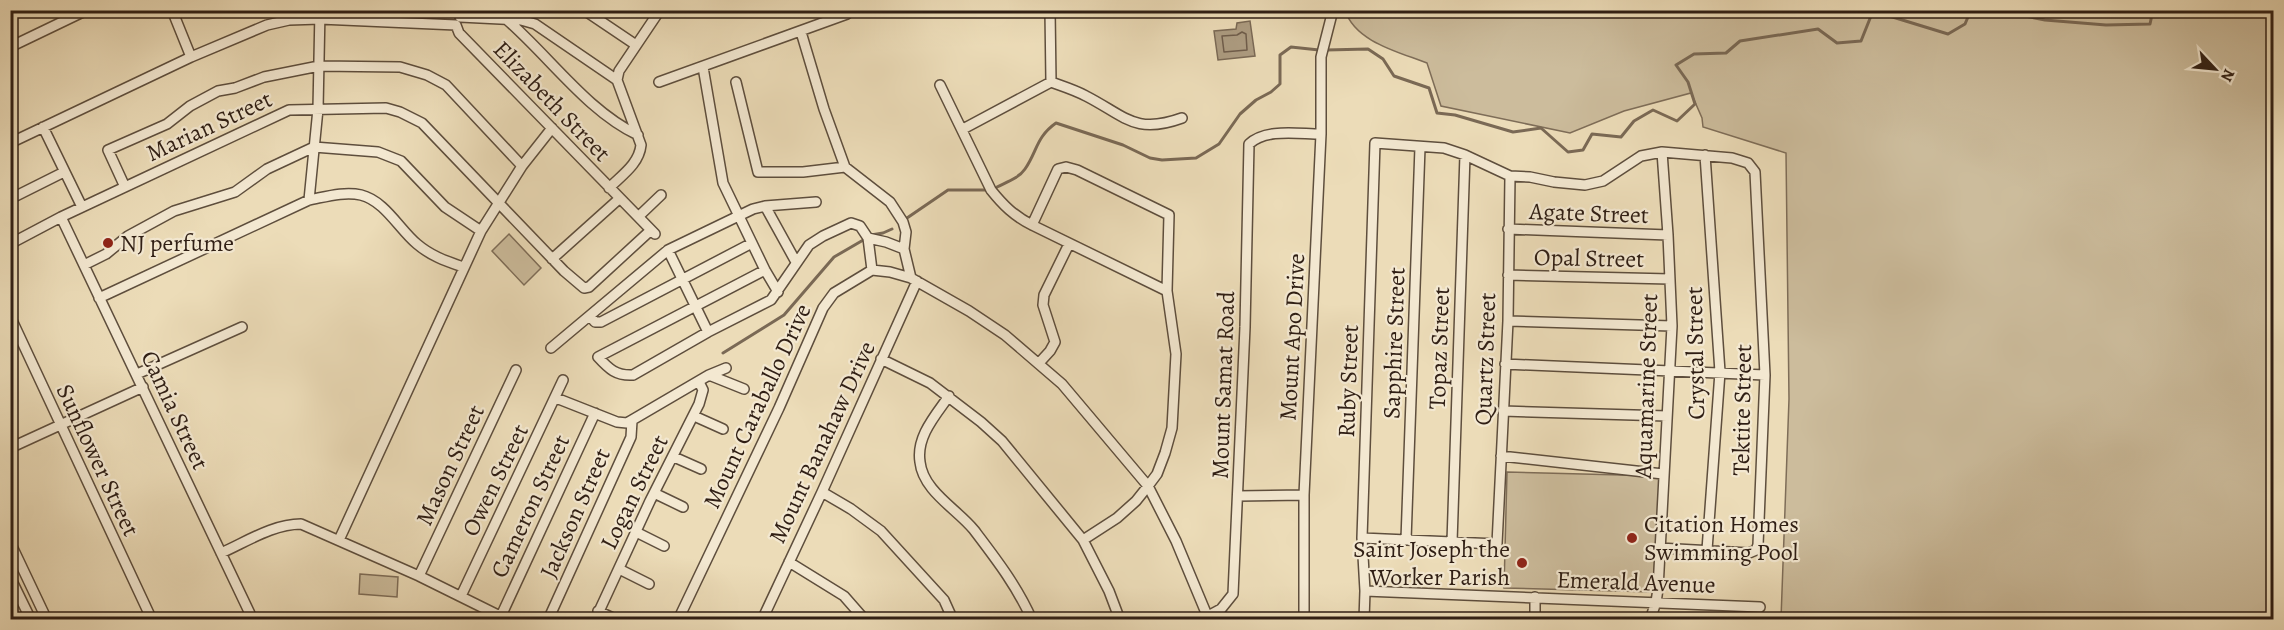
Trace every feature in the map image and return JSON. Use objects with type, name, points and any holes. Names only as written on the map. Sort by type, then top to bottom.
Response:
[{"type":"street","points":[[10,47],[87,10]]},
{"type":"street","points":[[584,10],[636,45]]},
{"type":"street","points":[[1050,10],[1051,82]]},
{"type":"street","name":"Mount Apo Drive","points":[[1304,620],[1304,495],[1321,134],[1321,57],[1333,10]]},
{"type":"street","points":[[609,188],[635,163],[640,155],[638,135],[617,80],[619,71],[658,11]]},
{"type":"street","points":[[175,12],[191,57]]},
{"type":"street","points":[[659,82],[847,14]]},
{"type":"street","points":[[10,143],[191,57],[267,25],[320,15],[521,20],[535,24],[617,80]]},
{"type":"street","points":[[309,200],[318,109],[320,15]]},
{"type":"street","name":"Elizabeth Street","points":[[459,18],[459,33],[653,232],[589,287],[584,288]]},
{"type":"street","points":[[506,19],[594,106],[616,123],[638,135]]},
{"type":"street","points":[[801,32],[845,167],[890,202],[903,222],[906,232],[904,249],[914,279]]},
{"type":"street","points":[[126,187],[108,150],[167,124],[190,106],[218,91],[235,88],[264,77],[319,66],[400,67],[428,75],[446,85],[522,166]]},
{"type":"street","points":[[704,67],[723,183],[778,292]]},
{"type":"street","points":[[736,82],[758,172],[803,172],[845,167]]},
{"type":"street","points":[[963,129],[1051,82],[1085,95],[1130,122],[1153,126],[1182,118]]},
{"type":"street","points":[[940,85],[991,190],[1002,204],[1016,216],[1032,225],[1167,291]]},
{"type":"street","name":"Marian Street","points":[[10,244],[61,217],[289,110],[386,108],[422,123],[552,259],[584,288]]},
{"type":"street","points":[[43,127],[82,207]]},
{"type":"street","points":[[339,540],[481,231],[522,166],[552,128]]},
{"type":"street","name":"Mount Samat Road","points":[[1209,618],[1221,609],[1233,594],[1245,327],[1249,144],[1256,137],[1269,134],[1321,134]]},
{"type":"street","name":"Ruby Street","points":[[1364,620],[1362,538],[1375,143],[1420,147]]},
{"type":"street","points":[[84,265],[106,254],[128,236],[174,211],[235,192],[267,169],[314,147],[378,152],[401,161],[445,207],[465,223],[481,231]]},
{"type":"street","points":[[1420,147],[1444,148],[1510,176],[1585,184],[1603,182],[1641,156],[1662,152],[1705,155]]},
{"type":"street","name":"Sapphire Street","points":[[1406,540],[1420,147]]},
{"type":"street","name":"Aquamarine Street","points":[[1650,620],[1656,602],[1672,326],[1662,152]]},
{"type":"street","name":"Topaz Street","points":[[1452,542],[1465,155]]},
{"type":"street","name":"Tektite Street","points":[[1659,548],[1749,553],[1756,550],[1758,545],[1765,375],[1755,172],[1748,163],[1732,158],[1705,155]]},
{"type":"street","name":"Crystal Street","points":[[1705,155],[1720,372],[1707,550]]},
{"type":"street","points":[[1032,225],[1058,169],[1066,167],[1077,170],[1169,215],[1167,291],[1176,354],[1172,428],[1165,453],[1148,486],[1136,501],[1117,518],[1083,540]]},
{"type":"street","points":[[10,199],[64,172]]},
{"type":"street","name":"Quartz Street","points":[[1452,542],[1497,544],[1508,321],[1510,176]]},
{"type":"street","points":[[99,298],[309,200],[344,194],[361,195],[377,202],[417,244],[437,258],[463,267]]},
{"type":"street","points":[[639,216],[661,195]]},
{"type":"street","points":[[552,259],[621,198]]},
{"type":"street","points":[[551,348],[668,250],[738,215],[765,206],[816,202]]},
{"type":"street","points":[[765,206],[796,262]]},
{"type":"street","name":"Camia Street","points":[[61,217],[253,620]]},
{"type":"street","points":[[765,270],[598,357],[611,371],[633,375],[708,332],[771,300],[809,245],[851,223],[860,226],[868,238],[872,270],[890,272],[914,279],[969,311],[1005,335],[1062,384],[1148,486],[1176,541],[1209,618]]},
{"type":"street","name":"Agate Street","points":[[1508,230],[1668,236]]},
{"type":"street","points":[[868,238],[904,249]]},
{"type":"street","points":[[590,316],[595,322],[601,322],[752,243]]},
{"type":"street","points":[[1039,363],[1055,342],[1043,305],[1044,295],[1069,244]]},
{"type":"street","points":[[668,250],[681,281],[708,332]]},
{"type":"street","name":"Mount Caraballo Drive","points":[[678,620],[779,408],[823,308],[834,292],[872,270]]},
{"type":"street","name":"Opal Street","points":[[1508,275],[1670,279]]},
{"type":"street","name":"Mount Banahaw Drive","points":[[762,620],[822,492],[914,279]]},
{"type":"street","name":"Sunflower Street","points":[[10,316],[152,620]]},
{"type":"street","points":[[1508,321],[1672,326]]},
{"type":"street","points":[[137,374],[242,327]]},
{"type":"street","points":[[881,359],[930,383],[1002,441],[1083,540],[1109,591],[1120,620]]},
{"type":"street","points":[[1505,364],[1765,375]]},
{"type":"street","points":[[556,398],[617,422],[627,423],[709,375],[726,368]]},
{"type":"street","name":"Mason Street","points":[[420,576],[516,370]]},
{"type":"street","points":[[709,375],[744,389]]},
{"type":"street","name":"Owen Street","points":[[461,596],[563,380]]},
{"type":"street","name":"Logan Street","points":[[596,615],[654,493],[694,416],[703,390],[699,382]]},
{"type":"street","points":[[10,448],[143,387]]},
{"type":"street","points":[[949,396],[923,433],[919,462],[926,481],[972,528],[1020,594],[1032,620]]},
{"type":"street","points":[[1503,411],[1667,416]]},
{"type":"street","name":"Cameron Street","points":[[505,618],[595,413]]},
{"type":"street","points":[[694,416],[723,429]]},
{"type":"street","name":"Jackson Street","points":[[548,620],[631,438],[632,421]]},
{"type":"street","points":[[1501,456],[1662,474]]},
{"type":"street","points":[[674,457],[701,469]]},
{"type":"street","points":[[822,492],[851,508],[881,531],[944,600],[953,620]]},
{"type":"street","points":[[654,493],[683,507]]},
{"type":"street","points":[[1238,496],[1304,495]]},
{"type":"street","points":[[221,553],[271,530],[292,524],[309,526],[420,576],[505,618]]},
{"type":"street","points":[[636,532],[664,546]]},
{"type":"street","points":[[1362,538],[1452,542]]},
{"type":"street","points":[[10,542],[47,620]]},
{"type":"street","points":[[789,562],[844,596],[865,620]]},
{"type":"street","points":[[619,569],[649,584]]},
{"type":"street","points":[[10,577],[31,620]]},
{"type":"street","name":"Emerald Avenue","points":[[1365,591],[1760,607]]},
{"type":"street","points":[[1535,597],[1535,620]]},
{"type":"street","points":[[596,615],[617,620]]},
{"type":"shaded area","points":[[1345,10],[2273,11],[2273,619],[1781,619],[1789,399],[1786,153],[1703,127],[1702,118],[1691,93],[1624,111],[1570,133],[1441,106],[1427,63],[1391,50],[1368,38],[1350,21]]},
{"type":"shaded area","points":[[509,234],[541,268],[524,285],[492,251]]},
{"type":"shaded area","points":[[1507,472],[1660,476],[1653,592],[1504,588]]},
{"type":"shaded area","points":[[360,574],[398,577],[397,597],[359,594]]},
{"type":"water","points":[[1250,21],[1255,56],[1218,60],[1214,31],[1236,29],[1237,23]]},
{"type":"waterway","points":[[1326,50],[1368,49],[1383,59],[1394,76],[1429,88],[1437,113],[1455,115],[1513,132],[1541,128],[1568,152],[1583,150],[1592,134],[1621,137],[1634,121],[1653,110],[1677,121],[1695,104],[1688,82],[1676,65],[1694,54],[1726,53],[1740,41],[1818,29],[1837,43],[1861,41],[1873,11],[1948,34],[1965,24],[1971,10]]},
{"type":"waterway","points":[[1995,10],[2045,20],[2106,25],[2150,24],[2153,10]]},
{"type":"waterway","points":[[997,187],[1022,172],[1044,134],[1056,123],[1123,145],[1150,158],[1162,160],[1196,158],[1219,144],[1240,114],[1280,84],[1280,55],[1291,47],[1319,50]]},
{"type":"waterway","points":[[907,218],[948,190],[986,190]]},
{"type":"waterway","points":[[871,235],[892,229]]},
{"type":"waterway","points":[[723,353],[784,315],[834,257],[865,239]]},
{"type":"place","name":"NJ perfume","points":[[108,243]]},
{"type":"place","name":"Citation Homes Swimming Pool","points":[[1632,538]]},
{"type":"place","name":"Saint Joseph the Worker Parish","points":[[1522,563]]}]
